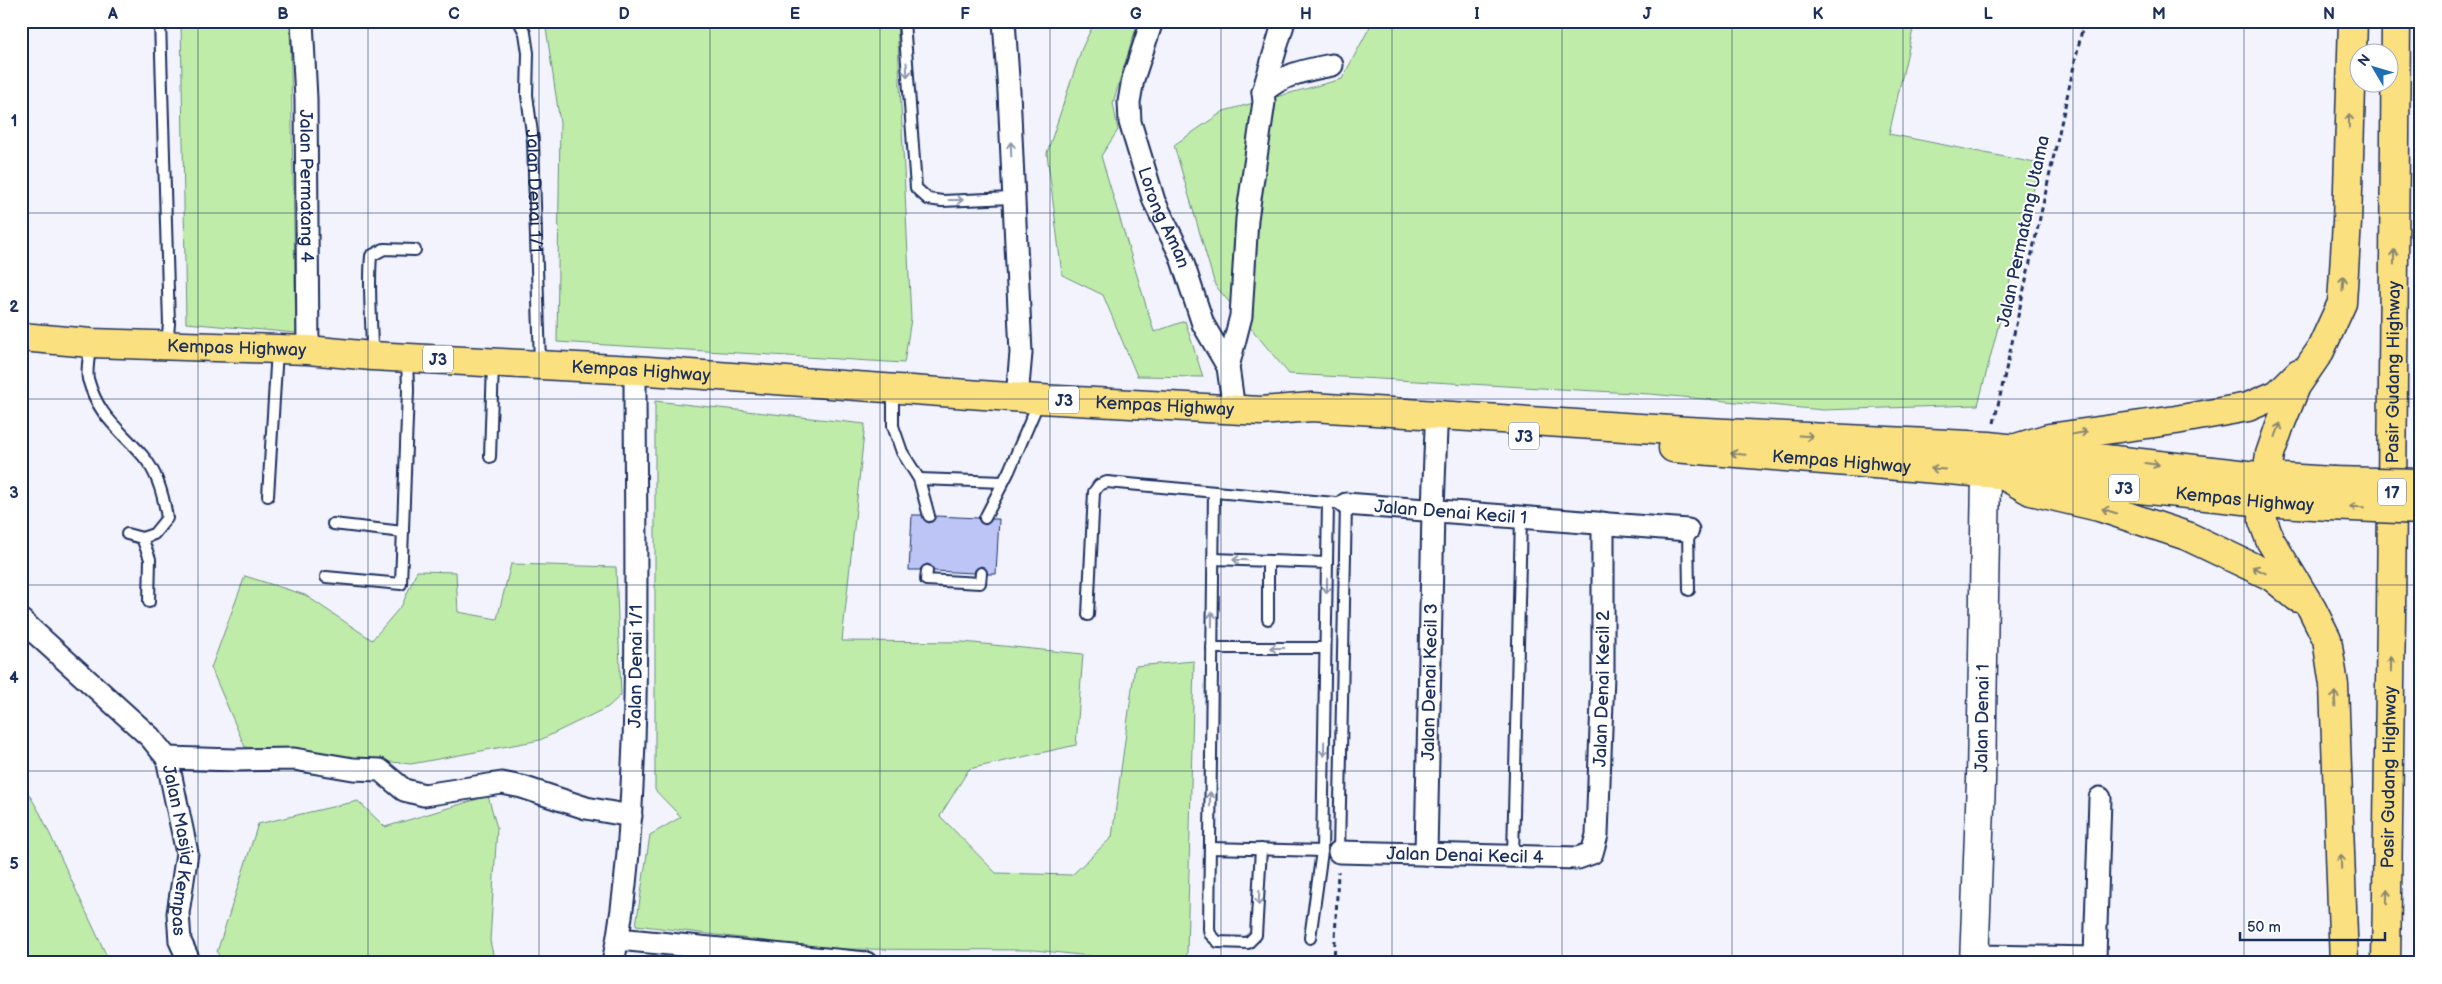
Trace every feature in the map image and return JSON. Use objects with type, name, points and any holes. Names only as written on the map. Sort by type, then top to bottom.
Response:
[{"type":"main road","points":[[2344,963],[2334,685],[2327,639],[2312,609],[2270,540],[2263,521],[2264,490],[2270,454],[2293,394],[2320,351],[2342,303],[2347,222],[2353,21]]},
{"type":"main road","name":"Pasir Gudang Highway","points":[[2386,963],[2392,605],[2396,21]]},
{"type":"main road","name":"Kempas Highway","points":[[21,338],[90,343],[308,350],[372,356],[540,364],[1028,398],[1234,410],[1262,411],[1312,407],[1688,431],[1989,446],[2016,448],[2264,490]]},
{"type":"main road","points":[[2016,448],[2049,438],[2176,420],[2248,407],[2278,394],[2320,351]]},
{"type":"main road","name":"Kempas Highway","points":[[1262,411],[1310,421],[1436,429],[1995,474],[2330,493],[2421,510]]},
{"type":"main road","points":[[1995,474],[2031,491],[2099,508],[2187,536],[2271,576],[2312,609]]},
{"type":"main road","name":"Kempas Highway","points":[[2330,493],[2421,483]]},
{"type":"street","name":"Jalan Permatang 4","points":[[302,21],[306,99],[308,350]]},
{"type":"street","points":[[1004,21],[1021,353],[1028,398]]},
{"type":"street","name":"Lorong Aman","points":[[1152,21],[1133,79],[1129,102],[1130,122],[1154,201],[1180,254],[1202,324],[1228,367],[1234,410]]},
{"type":"street","points":[[1228,367],[1241,316],[1247,219],[1264,102],[1263,92],[1284,21]]},
{"type":"street","points":[[1263,92],[1273,83],[1292,73],[1332,65]]},
{"type":"street","name":"Jalan Denai 1/1","points":[[613,963],[618,939],[631,816],[636,667],[635,370]]},
{"type":"street","name":"Jalan Denai Kecil 3","points":[[1426,854],[1432,510],[1436,429]]},
{"type":"street","name":"Jalan Denai 1","points":[[1974,960],[1995,474]]},
{"type":"street","name":"Jalan Denai Kecil 1","points":[[1337,503],[1688,530]]},
{"type":"street","name":"Jalan Denai Kecil 2","points":[[1592,853],[1598,835],[1604,675],[1603,523]]},
{"type":"street","name":"Jalan Masjid Kempas","points":[[21,620],[150,737],[167,758],[187,853],[178,913],[180,941],[190,963]]},
{"type":"street","points":[[167,758],[294,759],[353,769],[380,770],[404,790],[424,795],[502,783],[522,787],[586,808],[631,816]]},
{"type":"street","points":[[1974,960],[2096,958],[2100,798]]},
{"type":"street","name":"Jalan Denai Kecil 4","points":[[1330,851],[1578,858],[1592,853]]},
{"type":"street","points":[[618,939],[866,963]]},
{"type":"lane","points":[[160,21],[167,344]]},
{"type":"lane","name":"Jalan Denai 1/1","points":[[519,21],[525,33],[528,53],[527,95],[533,141],[540,364]]},
{"type":"lane","points":[[904,21],[916,188],[928,198],[942,200],[1012,198]]},
{"type":"lane","points":[[372,356],[372,310],[368,284],[371,256],[384,249],[415,250]]},
{"type":"lane","points":[[90,343],[88,377],[100,408],[117,431],[144,457],[153,471],[167,518],[154,534],[142,538],[126,534]]},
{"type":"lane","points":[[268,496],[277,349]]},
{"type":"lane","points":[[326,577],[401,584],[408,390],[407,357]]},
{"type":"lane","points":[[490,457],[493,362]]},
{"type":"lane","points":[[893,389],[893,426],[902,452],[919,479],[929,516]]},
{"type":"lane","points":[[985,518],[1003,482],[1028,398]]},
{"type":"lane","points":[[919,479],[1003,482]]},
{"type":"lane","name":"Jalan Denai Kecil 1","points":[[1088,615],[1094,492],[1099,485],[1107,482],[1337,503]]},
{"type":"lane","points":[[1214,493],[1210,934],[1218,942],[1242,944],[1253,940],[1257,930],[1261,849]]},
{"type":"lane","points":[[1330,851],[1325,648],[1327,564],[1337,503]]},
{"type":"lane","points":[[1310,938],[1330,851],[1337,503]]},
{"type":"lane","points":[[1513,856],[1521,517]]},
{"type":"lane","points":[[333,524],[403,532]]},
{"type":"lane","points":[[1688,530],[1689,590]]},
{"type":"lane","points":[[142,538],[150,559],[149,602]]},
{"type":"lane","points":[[1213,559],[1327,564]]},
{"type":"lane","points":[[1268,561],[1268,619]]},
{"type":"lane","points":[[927,571],[926,580],[980,583],[981,573]]},
{"type":"lane","points":[[1212,648],[1325,648]]},
{"type":"lane","points":[[1210,848],[1330,851]]},
{"type":"path","name":"Jalan Permatang Utama","points":[[1989,446],[2084,21]]},
{"type":"path","points":[[1330,851],[1334,963]]},
{"type":"green space","points":[[181,21],[290,21],[296,333],[186,323]]},
{"type":"green space","points":[[545,21],[897,21],[911,319],[904,363],[557,342],[560,123]]},
{"type":"green space","points":[[1095,21],[1138,21],[1113,103],[1118,130],[1101,156],[1154,332],[1185,321],[1203,377],[1137,376],[1103,295],[1062,275],[1047,153],[1082,48]]},
{"type":"green space","points":[[1373,21],[1915,21],[1889,134],[2040,164],[1978,405],[1823,410],[1650,394],[1289,374],[1215,285],[1174,145],[1224,111],[1342,79]]},
{"type":"green space","points":[[655,401],[865,424],[842,641],[963,642],[1083,654],[1076,745],[969,769],[940,816],[996,873],[1072,875],[1112,837],[1135,666],[1194,661],[1187,954],[1182,963],[1152,963],[1035,950],[830,949],[636,925],[650,835],[681,817],[655,790]]},
{"type":"green space","points":[[511,564],[616,567],[621,695],[608,707],[540,740],[411,764],[245,747],[211,668],[245,576],[305,595],[372,640],[402,605],[417,571],[456,572],[458,612],[497,619]]},
{"type":"green space","points":[[21,781],[40,813],[110,963],[21,963]]},
{"type":"green space","points":[[488,796],[497,828],[490,941],[495,963],[223,963],[217,952],[258,824],[358,801],[385,827]]},
{"type":"building","points":[[912,515],[922,515],[928,523],[933,521],[936,516],[978,518],[985,525],[992,519],[999,519],[996,574],[988,574],[985,568],[981,566],[974,573],[934,571],[927,564],[920,570],[909,570]]}]
